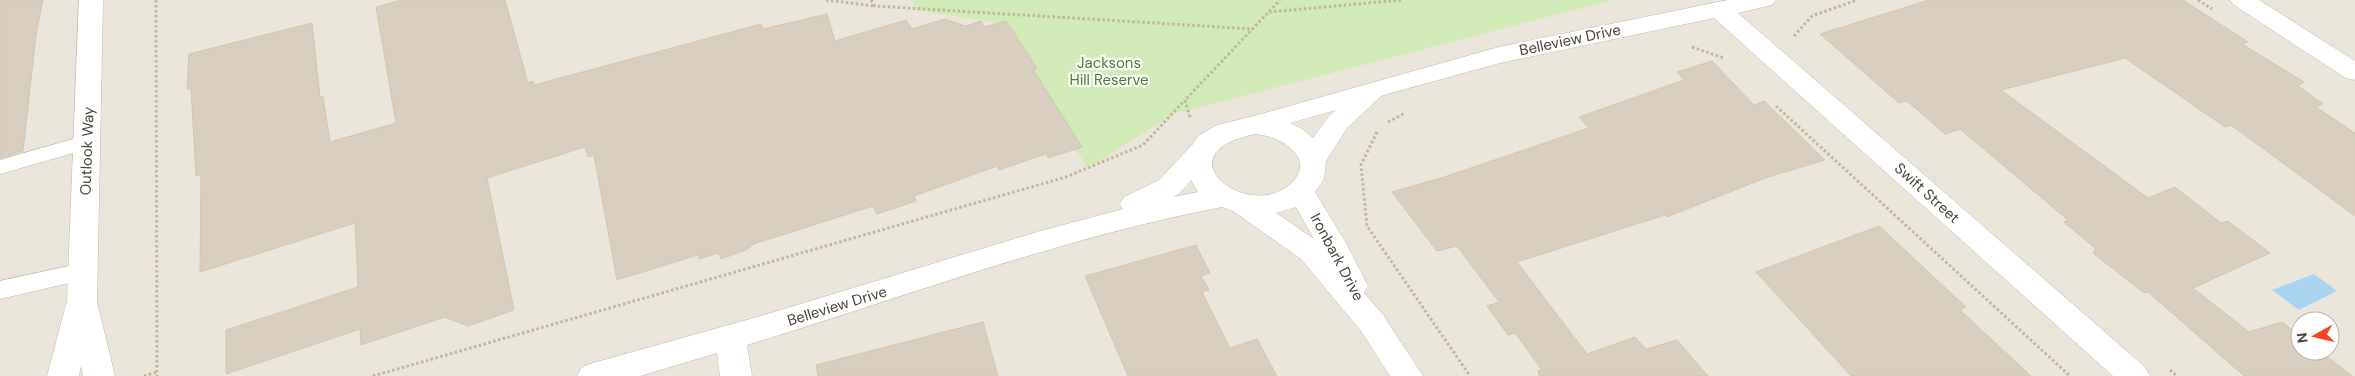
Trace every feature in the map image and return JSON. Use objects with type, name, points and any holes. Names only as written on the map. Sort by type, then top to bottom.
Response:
[{"type":"street","name":"Outlook Way","points":[[64,376],[82,301],[91,0]]},
{"type":"street","name":"Belleview Drive","points":[[1255,124],[1500,55],[1764,0]]},
{"type":"street","points":[[2242,0],[2355,72]]},
{"type":"street","name":"Swift Street","points":[[1720,10],[2134,376]]},
{"type":"street","name":"Belleview Drive","points":[[1312,160],[1338,122],[1378,88]]},
{"type":"street","points":[[1255,124],[1271,126],[1285,131],[1302,144],[1312,160],[1312,171],[1309,182],[1301,192],[1276,204],[1233,201],[1209,188],[1201,176],[1198,163],[1201,150],[1209,140],[1222,131],[1237,126],[1255,124]]},
{"type":"street","name":"Belleview Drive","points":[[1078,230],[1170,187],[1201,150]]},
{"type":"street","name":"Ironbark Drive","points":[[1301,192],[1336,251],[1372,324]]},
{"type":"street","name":"Belleview Drive","points":[[594,376],[731,339],[1078,230],[1180,205],[1233,201]]},
{"type":"street","name":"Ironbark Drive","points":[[1233,201],[1311,251],[1372,324],[1407,376]]},
{"type":"street","name":"Outlook Way","points":[[82,301],[100,376]]},
{"type":"street","points":[[731,339],[736,376]]},
{"type":"lane","points":[[0,168],[87,142]]},
{"type":"lane","points":[[0,290],[83,272]]},
{"type":"path","points":[[144,376],[157,374],[156,0]]},
{"type":"path","points":[[826,0],[875,6],[1253,29]]},
{"type":"path","points":[[872,0],[875,6]]},
{"type":"path","points":[[373,376],[1066,177],[1143,145],[1280,0]]},
{"type":"path","points":[[1269,12],[1402,0]]},
{"type":"path","points":[[1685,48],[1695,46],[1723,57],[1730,64]]},
{"type":"path","points":[[1185,100],[1201,150]]},
{"type":"path","points":[[1774,104],[2070,376]]},
{"type":"path","points":[[1410,111],[1380,126],[1361,165],[1367,226],[1470,376]]},
{"type":"shaded area","points":[[0,0],[2355,0],[2355,376],[0,376]]},
{"type":"green space","name":"Jacksons Hill Reserve","points":[[913,0],[1613,0],[1174,114],[1088,168],[992,22],[915,10]]},
{"type":"water","points":[[2314,274],[2337,291],[2299,310],[2272,290]]},
{"type":"building","points":[[0,0],[43,0],[36,35],[23,151],[0,158]]},
{"type":"building","points":[[402,0],[505,0],[528,83],[533,81],[534,85],[761,24],[763,29],[827,14],[835,41],[906,20],[912,29],[945,19],[965,26],[981,21],[985,27],[1006,21],[1037,68],[1033,69],[1082,147],[1048,158],[1046,154],[999,170],[997,166],[914,196],[916,201],[877,214],[873,206],[754,244],[746,250],[721,259],[719,253],[699,259],[698,255],[617,280],[594,155],[588,157],[585,147],[487,178],[514,310],[468,326],[445,317],[361,345],[360,329],[226,374],[226,330],[358,287],[355,223],[200,272],[201,174],[196,176],[191,89],[187,89],[189,54],[312,23],[320,97],[323,96],[330,142],[396,123],[376,7]]},
{"type":"building","points":[[1929,0],[2183,0],[2248,42],[2242,44],[2304,82],[2298,86],[2323,104],[2316,107],[2355,133],[2355,216],[2231,125],[2225,127],[2125,58],[2001,90],[2148,198],[2175,187],[2221,223],[2228,221],[2270,253],[2193,288],[2249,332],[2282,322],[2290,328],[2290,361],[2333,361],[2352,376],[2244,376],[2148,292],[2144,293],[2093,253],[2096,249],[2064,222],[2068,220],[1960,129],[1945,134],[1907,101],[1899,103],[1820,34]]},
{"type":"building","points":[[1712,61],[1754,105],[1764,101],[1825,160],[1765,178],[1667,217],[1665,215],[1517,262],[1587,354],[1635,337],[1646,349],[1677,340],[1708,376],[1539,376],[1538,371],[1542,370],[1515,333],[1508,335],[1487,306],[1499,302],[1457,246],[1437,251],[1392,192],[1444,177],[1589,128],[1579,117],[1684,80],[1677,72]]},
{"type":"building","points":[[1879,226],[1966,307],[1960,310],[2031,376],[1851,376],[1756,272]]},
{"type":"building","points":[[1196,245],[1210,273],[1201,276],[1209,290],[1202,292],[1230,348],[1257,339],[1277,376],[1128,376],[1085,276]]},
{"type":"building","points":[[983,322],[998,376],[818,376],[816,365]]}]
